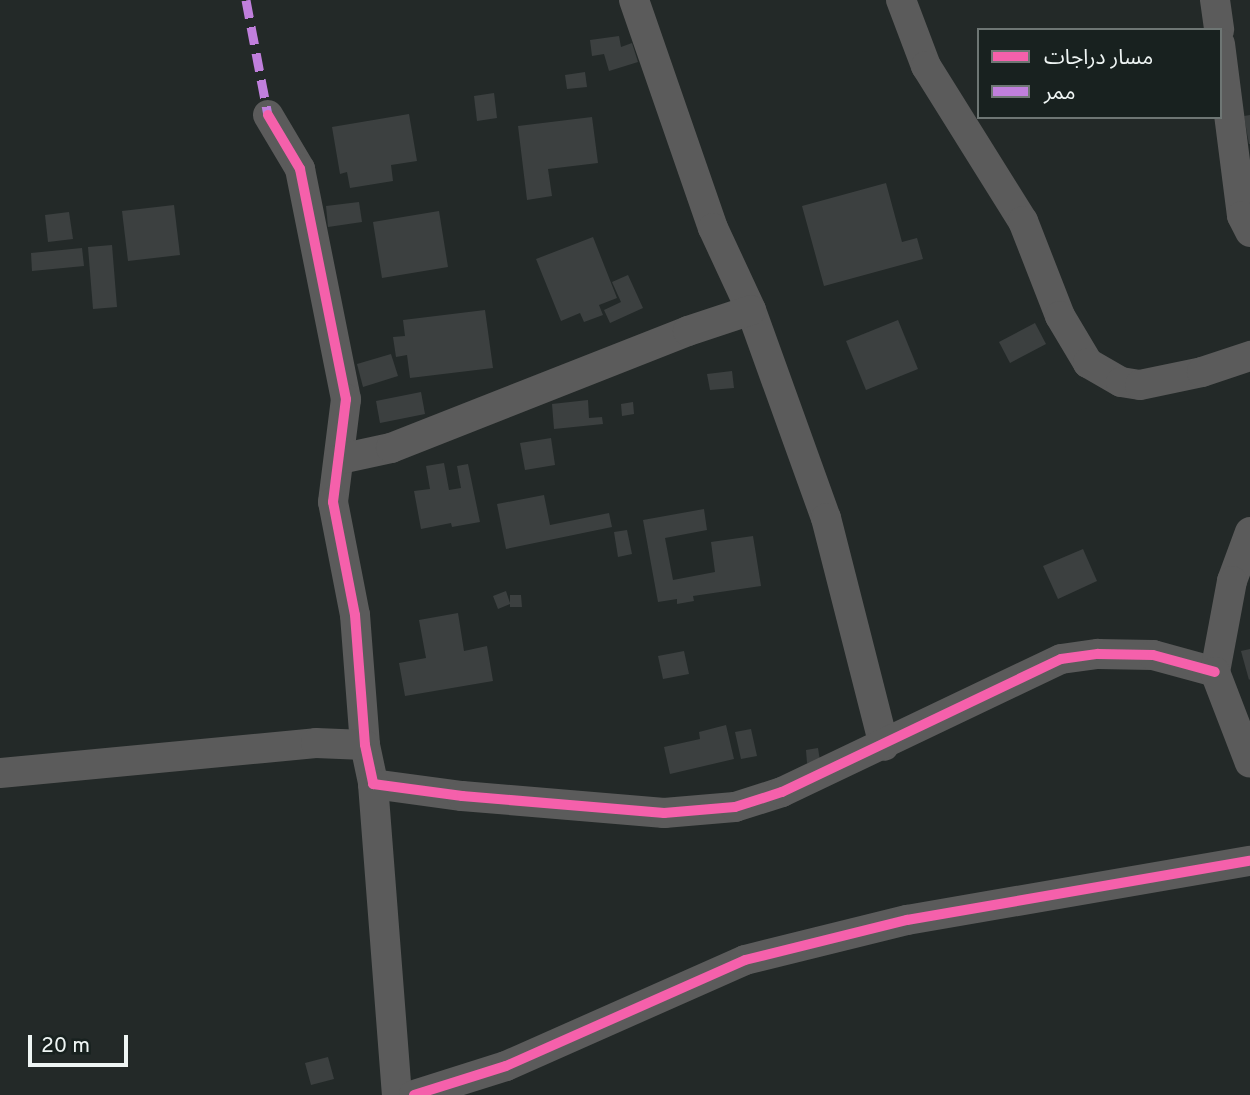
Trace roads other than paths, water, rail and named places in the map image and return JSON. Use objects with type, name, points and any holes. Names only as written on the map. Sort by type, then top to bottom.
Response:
[{"type":"street","points":[[634,0],[713,228],[751,310],[826,518],[884,746]]},
{"type":"street","points":[[901,0],[926,66],[1023,221],[1060,316],[1088,363],[1121,382],[1140,385],[1202,372],[1250,356]]},
{"type":"street","points":[[1215,0],[1219,28]]},
{"type":"street","points":[[1222,60],[1242,216],[1250,232]]},
{"type":"street","points":[[268,115],[300,169],[346,399],[333,502],[355,615],[365,746],[373,783],[397,1095]]},
{"type":"street","points":[[340,459],[391,448],[688,331],[751,310]]},
{"type":"street","points":[[1250,532],[1232,581],[1215,672],[1250,763]]},
{"type":"street","points":[[373,783],[462,796],[664,813],[735,807],[782,792],[884,746],[1061,659],[1098,654],[1153,655],[1215,672]]},
{"type":"street","points":[[0,772],[316,743],[365,746]]},
{"type":"street","points":[[414,1095],[506,1066],[746,960],[907,920],[1250,860]]}]
